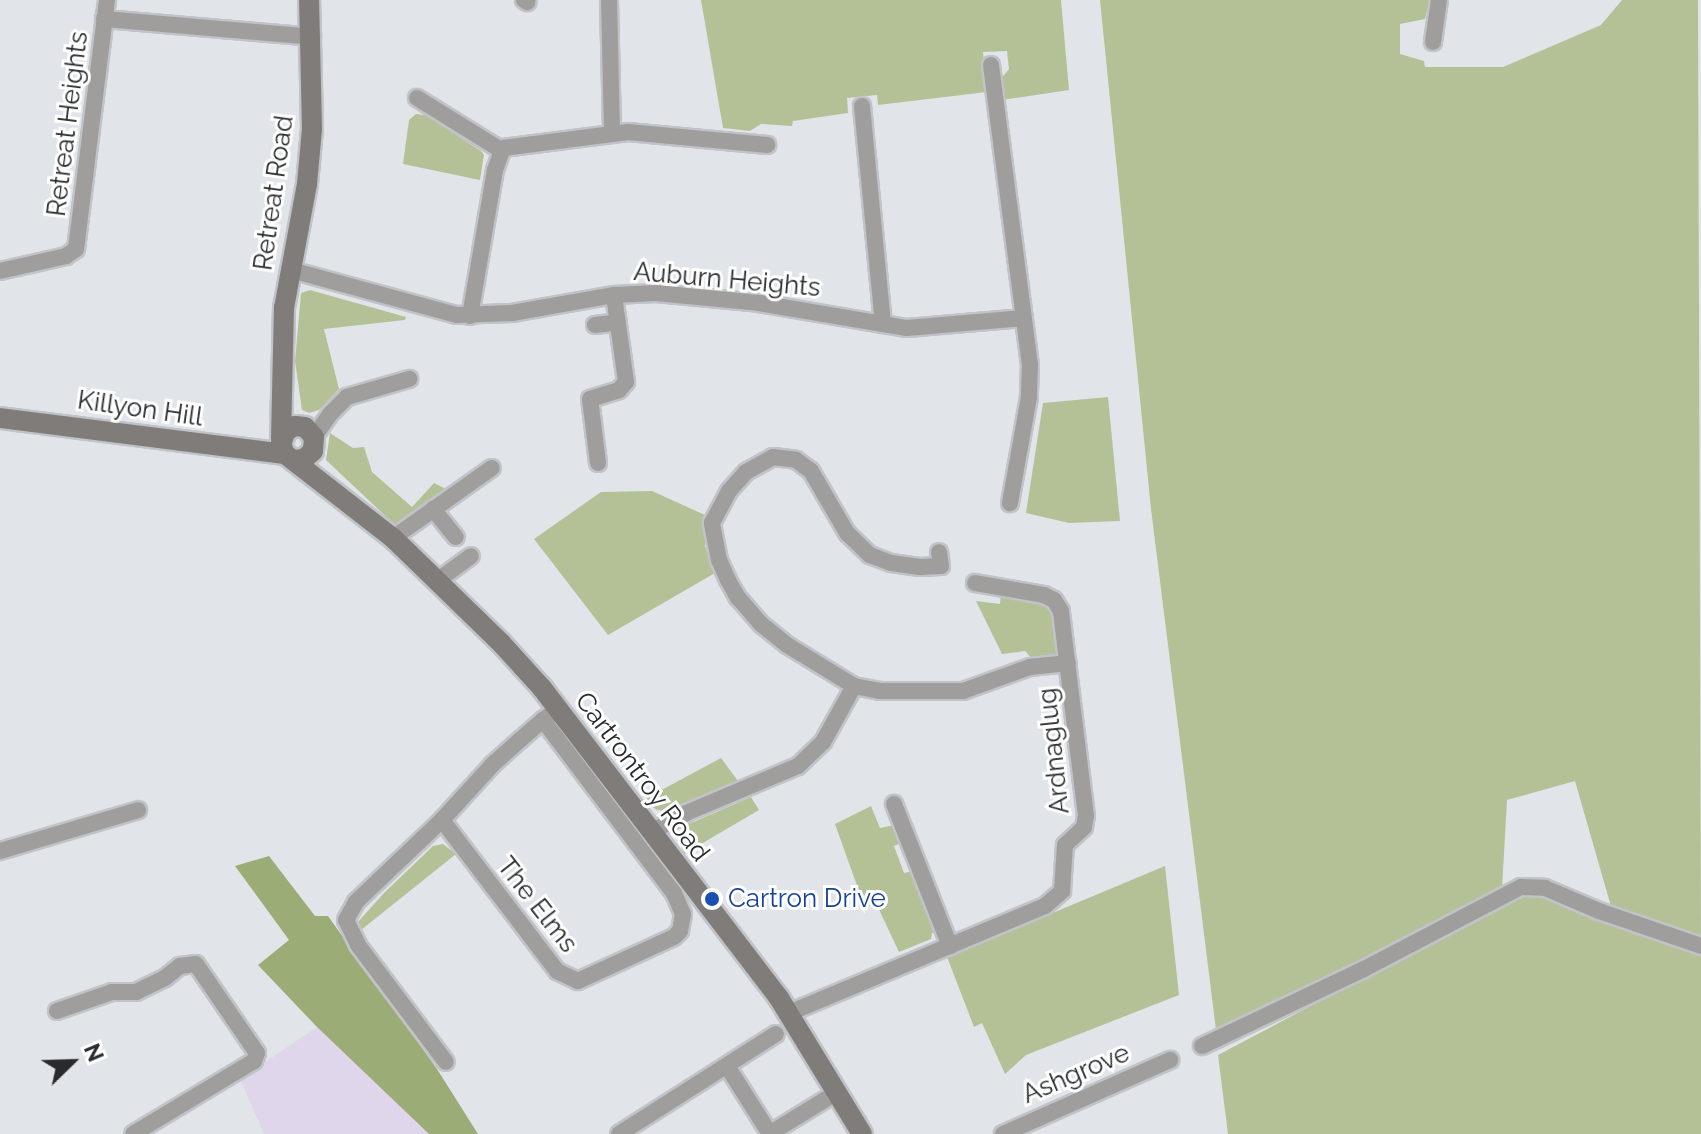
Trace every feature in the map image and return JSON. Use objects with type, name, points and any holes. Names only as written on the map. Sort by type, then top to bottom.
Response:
[{"type":"street","name":"Retreat Heights","points":[[0,271],[66,256],[76,249],[107,0]]},
{"type":"street","name":"Retreat Road","points":[[293,444],[283,394],[283,332],[310,156],[312,37],[309,0]]},
{"type":"street","points":[[609,0],[612,133]]},
{"type":"street","points":[[1433,42],[1439,0]]},
{"type":"street","name":"Retreat Heights","points":[[104,19],[312,37]]},
{"type":"street","points":[[991,65],[1030,382],[1010,503]]},
{"type":"street","points":[[417,98],[501,150]]},
{"type":"street","points":[[862,106],[883,324]]},
{"type":"street","points":[[501,150],[511,145],[612,133],[767,145]]},
{"type":"street","points":[[470,316],[501,150]]},
{"type":"street","name":"Auburn Heights","points":[[291,270],[445,313],[470,316],[512,313],[614,295],[714,298],[916,328],[1024,318]]},
{"type":"street","points":[[598,463],[590,399],[619,390],[626,382],[614,295]]},
{"type":"street","points":[[595,325],[618,322]]},
{"type":"street","points":[[293,444],[352,395],[409,379]]},
{"type":"street","name":"Killyon Hill","points":[[0,418],[293,444]]},
{"type":"street","name":"Cartrontroy Road","points":[[293,444],[334,491],[393,538],[515,658],[550,714],[651,832],[789,1013],[862,1134]]},
{"type":"street","points":[[651,832],[686,813],[798,766],[823,742],[854,686],[787,645],[761,624],[738,598],[719,560],[712,523],[729,491],[752,467],[773,457],[789,457],[811,471],[847,533],[870,555],[891,563],[920,567],[941,566],[939,552]]},
{"type":"street","points":[[393,538],[492,468]]},
{"type":"street","points":[[433,509],[467,551],[437,581]]},
{"type":"street","name":"Ardnaglug","points":[[789,1013],[1045,906],[1062,891],[1065,845],[1086,823],[1062,616],[1054,600],[1044,595],[975,583]]},
{"type":"street","name":"Ardnaglug","points":[[854,686],[880,691],[963,691],[1012,672],[1068,663]]},
{"type":"street","points":[[446,1062],[358,945],[346,920],[349,908],[442,820],[492,765],[550,714]]},
{"type":"street","name":"The Elms","points":[[442,820],[557,971],[570,980],[587,979],[678,934],[683,914],[674,893],[550,714]]},
{"type":"street","points":[[894,804],[950,946]]},
{"type":"street","points":[[0,851],[138,810]]},
{"type":"street","points":[[1202,1046],[1351,975],[1521,887],[1545,888],[1599,911],[1701,946]]},
{"type":"street","points":[[57,1011],[112,992],[136,992],[165,978],[180,966],[196,964],[203,969],[257,1053],[254,1061],[133,1134]]},
{"type":"street","points":[[619,1134],[776,1034]]},
{"type":"street","name":"Ashgrove","points":[[1003,1134],[1170,1060]]},
{"type":"street","points":[[727,1066],[770,1134],[836,1093]]},
{"type":"shaded area","points":[[317,1027],[429,1134],[264,1134],[240,1079]]},
{"type":"green space","points":[[701,0],[1061,0],[1069,90],[1002,100],[1000,80],[1009,69],[1007,51],[983,52],[987,92],[878,105],[877,95],[847,98],[848,113],[793,121],[792,126],[761,124],[750,131],[723,128]]},
{"type":"green space","points":[[1100,0],[1430,0],[1425,19],[1400,24],[1400,54],[1424,61],[1425,67],[1503,67],[1601,25],[1622,0],[1698,0],[1701,940],[1671,925],[1612,910],[1575,781],[1507,800],[1502,889],[1316,985],[1216,1030],[1151,509]]},
{"type":"green space","points":[[416,114],[426,115],[481,151],[484,155],[480,180],[403,164],[409,120]]},
{"type":"green space","points":[[310,290],[406,317],[405,320],[324,329],[339,389],[319,410],[309,413],[302,410],[295,361],[301,293]]},
{"type":"green space","points":[[1108,397],[1120,521],[1069,523],[1026,513],[1043,403]]},
{"type":"green space","points":[[330,433],[353,448],[364,447],[372,472],[412,507],[434,483],[448,490],[397,527],[326,460]]},
{"type":"green space","points":[[652,491],[705,515],[705,546],[715,573],[608,635],[534,539],[601,492]]},
{"type":"green space","points":[[1001,592],[1049,605],[1056,612],[1059,653],[1034,661],[1025,651],[1002,654],[976,601],[1000,604]]},
{"type":"green space","points":[[721,758],[738,781],[667,811],[657,810],[643,800]]},
{"type":"green space","points":[[751,797],[759,810],[684,854],[677,836],[684,826]]},
{"type":"green space","points":[[871,806],[880,828],[894,825],[903,842],[894,846],[904,873],[914,871],[938,930],[932,933],[931,939],[899,952],[876,903],[865,908],[835,824]]},
{"type":"green space","points":[[443,844],[456,854],[361,930],[357,923],[384,893],[433,846]]},
{"type":"green space","points":[[269,856],[315,916],[328,916],[437,1069],[478,1134],[429,1134],[317,1027],[258,965],[289,940],[235,866]]},
{"type":"green space","points":[[1165,866],[1179,995],[1026,1055],[1005,1074],[982,1023],[974,1027],[947,957]]},
{"type":"green space","points":[[1522,894],[1546,898],[1611,924],[1701,951],[1701,1134],[1228,1134],[1218,1055]]},
{"type":"place","name":"Cartron Drive","points":[[712,899]]}]
